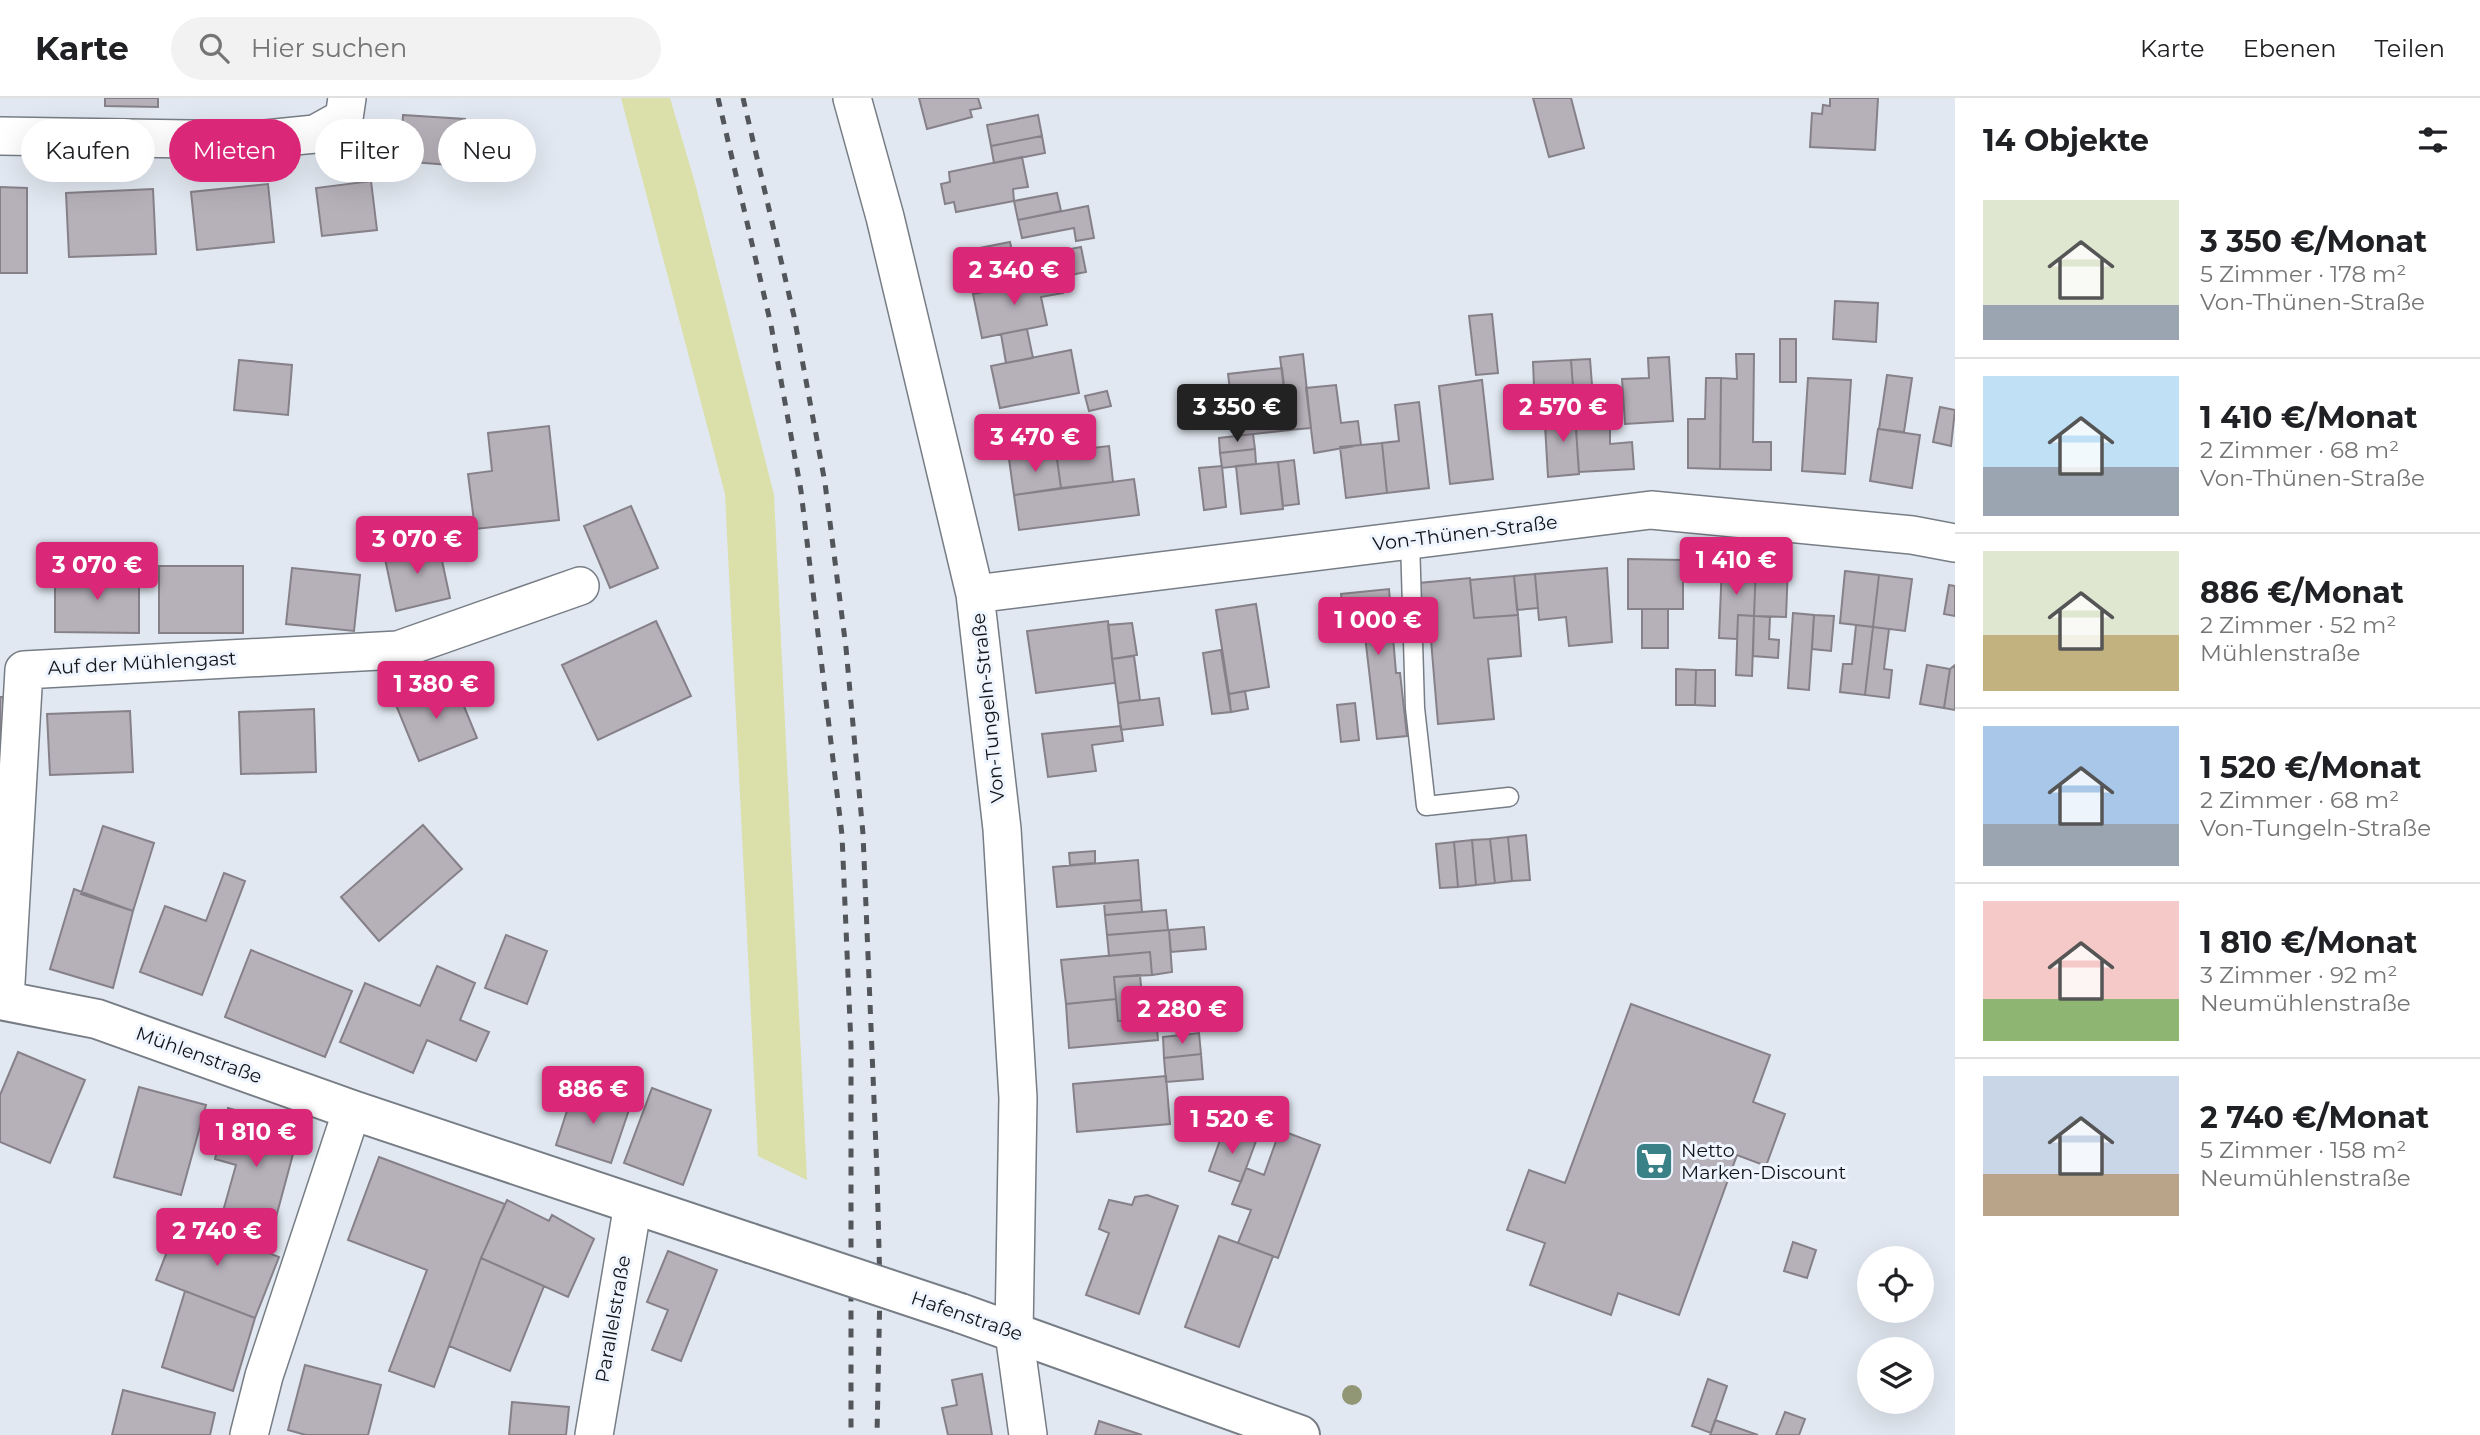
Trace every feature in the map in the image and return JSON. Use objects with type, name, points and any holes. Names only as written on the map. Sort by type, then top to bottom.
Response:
[{"type":"street","points":[[0,136],[254,140],[315,134],[344,118],[347,98]]},
{"type":"street","name":"Von-Tungeln-Straße","points":[[852,98],[886,217],[975,594],[1002,829],[1018,1098],[1014,1333],[1028,1435]]},
{"type":"street","name":"Von-Thünen-Straße","points":[[975,594],[1651,510],[1912,536],[1955,544]]},
{"type":"street","name":"Auf der Mühlengast","points":[[2,1000],[24,670],[398,650],[580,586]]},
{"type":"street","name":"Mühlenstraße","points":[[2,1000],[97,1019],[352,1110],[633,1203]]},
{"type":"street","points":[[249,1435],[264,1376],[352,1110]]},
{"type":"street","name":"Hafenstraße","points":[[633,1203],[960,1313],[1300,1435]]},
{"type":"street","name":"Parallelstraße","points":[[594,1435],[633,1203]]},
{"type":"lane","points":[[1410,540],[1415,708],[1426,806],[1509,797]]},
{"type":"green space","points":[[621,98],[670,98],[695,183],[774,495],[807,1180],[758,1156],[725,494]]},
{"type":"building","points":[[105,98],[158,98],[158,107],[105,106]]},
{"type":"building","points":[[919,98],[978,98],[981,108],[970,110],[972,117],[927,129]]},
{"type":"building","points":[[1533,98],[1571,98],[1584,148],[1549,157]]},
{"type":"building","points":[[1830,98],[1878,98],[1875,150],[1810,147],[1812,113],[1822,114],[1823,105],[1830,106]]},
{"type":"building","points":[[403,115],[465,119],[438,119],[438,164],[424,163],[424,119],[403,119]]},
{"type":"building","points":[[1038,115],[1042,136],[991,146],[987,125]]},
{"type":"building","points":[[1042,136],[1045,153],[994,163],[991,146]]},
{"type":"building","points":[[1022,157],[1028,187],[1013,189],[1014,201],[956,212],[954,202],[945,204],[941,184],[950,182],[949,172]]},
{"type":"building","points":[[371,182],[377,230],[322,236],[316,188]]},
{"type":"building","points":[[268,184],[274,242],[197,250],[191,192]]},
{"type":"building","points":[[0,187],[27,188],[27,273],[0,273]]},
{"type":"building","points":[[153,189],[156,254],[69,257],[66,193]]},
{"type":"building","points":[[1057,193],[1061,211],[1018,220],[1014,201]]},
{"type":"building","points":[[1088,206],[1094,238],[1076,241],[1074,228],[1022,238],[1018,220]]},
{"type":"building","points":[[1010,242],[1016,269],[1057,261],[1060,277],[973,294],[964,251]]},
{"type":"building","points":[[1081,247],[1086,272],[1060,277],[1055,252]]},
{"type":"building","points":[[1060,277],[1063,293],[1041,297],[1047,325],[982,338],[973,294]]},
{"type":"building","points":[[1835,301],[1878,303],[1876,342],[1833,339]]},
{"type":"building","points":[[1492,314],[1498,373],[1476,375],[1469,316]]},
{"type":"building","points":[[1027,329],[1033,358],[1006,363],[1001,334]]},
{"type":"building","points":[[1780,339],[1796,339],[1796,382],[1780,382]]},
{"type":"building","points":[[1071,350],[1079,393],[1000,408],[991,366]]},
{"type":"building","points":[[1303,354],[1311,428],[1289,430],[1280,357]]},
{"type":"building","points":[[1736,354],[1754,354],[1753,442],[1771,442],[1771,470],[1720,469],[1721,378],[1737,379]]},
{"type":"building","points":[[1669,357],[1673,421],[1625,424],[1622,379],[1649,378],[1648,358]]},
{"type":"building","points":[[1590,359],[1593,398],[1574,400],[1571,360]]},
{"type":"building","points":[[239,360],[292,365],[288,415],[234,410]]},
{"type":"building","points":[[1571,360],[1574,400],[1561,400],[1560,385],[1534,386],[1533,362]]},
{"type":"building","points":[[1282,368],[1289,430],[1236,436],[1228,374]]},
{"type":"building","points":[[1887,375],[1912,378],[1904,432],[1879,429]]},
{"type":"building","points":[[1706,378],[1721,378],[1720,469],[1688,468],[1688,419],[1705,419]]},
{"type":"building","points":[[1808,378],[1851,380],[1845,474],[1802,471]]},
{"type":"building","points":[[1482,380],[1493,479],[1450,484],[1439,386]]},
{"type":"building","points":[[1336,385],[1341,423],[1358,421],[1361,445],[1314,453],[1306,388]]},
{"type":"building","points":[[1107,391],[1111,406],[1089,411],[1085,396]]},
{"type":"building","points":[[1610,397],[1610,444],[1632,442],[1634,469],[1579,472],[1574,400]]},
{"type":"building","points":[[1561,400],[1574,400],[1579,474],[1548,477],[1545,425],[1563,424]]},
{"type":"building","points":[[1419,402],[1429,488],[1387,493],[1382,443],[1399,441],[1395,405]]},
{"type":"building","points":[[1940,407],[1955,410],[1951,446],[1933,442]]},
{"type":"building","points":[[549,426],[559,520],[475,529],[468,474],[492,471],[488,433]]},
{"type":"building","points":[[1878,429],[1920,435],[1912,488],[1870,481]]},
{"type":"building","points":[[1253,434],[1255,449],[1220,453],[1219,438]]},
{"type":"building","points":[[1382,443],[1387,493],[1346,498],[1340,447]]},
{"type":"building","points":[[1109,446],[1113,482],[1061,488],[1056,452]]},
{"type":"building","points":[[1255,449],[1256,464],[1222,468],[1220,453]]},
{"type":"building","points":[[1056,452],[1061,488],[1014,495],[1009,459]]},
{"type":"building","points":[[1294,460],[1299,504],[1283,506],[1278,462]]},
{"type":"building","points":[[1278,462],[1283,509],[1241,514],[1236,466]]},
{"type":"building","points":[[1222,466],[1226,507],[1204,510],[1199,468]]},
{"type":"building","points":[[1134,479],[1139,515],[1019,530],[1014,495]]},
{"type":"building","points":[[631,506],[658,568],[610,588],[584,526]]},
{"type":"building","points":[[438,542],[450,598],[396,611],[384,554]]},
{"type":"building","points":[[1628,559],[1683,560],[1683,609],[1628,609]]},
{"type":"building","points":[[1722,564],[1756,565],[1754,616],[1738,615],[1737,639],[1719,638]]},
{"type":"building","points":[[1756,565],[1788,566],[1786,617],[1754,616]]},
{"type":"building","points":[[159,566],[243,566],[243,633],[159,633]]},
{"type":"building","points":[[292,568],[360,575],[354,631],[286,624]]},
{"type":"building","points":[[1607,568],[1612,642],[1569,646],[1566,617],[1539,620],[1535,574]]},
{"type":"building","points":[[1845,571],[1879,575],[1873,627],[1840,623]]},
{"type":"building","points":[[55,572],[139,573],[139,633],[55,632]]},
{"type":"building","points":[[1535,574],[1538,608],[1517,610],[1514,576]]},
{"type":"building","points":[[1879,575],[1912,579],[1905,631],[1873,627]]},
{"type":"building","points":[[1514,576],[1518,615],[1474,618],[1470,580]]},
{"type":"building","points":[[1470,578],[1474,618],[1518,615],[1521,656],[1488,659],[1494,719],[1438,724],[1430,628],[1424,629],[1419,583]]},
{"type":"building","points":[[1949,585],[1955,586],[1955,616],[1944,614]]},
{"type":"building","points":[[1389,589],[1396,673],[1400,673],[1407,736],[1377,739],[1365,636],[1346,638],[1341,594]]},
{"type":"building","points":[[1256,604],[1269,687],[1229,694],[1216,610]]},
{"type":"building","points":[[1642,609],[1668,609],[1668,648],[1642,648]]},
{"type":"building","points":[[1793,613],[1814,615],[1809,690],[1788,688]]},
{"type":"building","points":[[1738,615],[1754,616],[1752,676],[1736,675]]},
{"type":"building","points":[[1814,615],[1834,616],[1831,651],[1812,649]]},
{"type":"building","points":[[1754,616],[1770,617],[1769,639],[1779,640],[1778,658],[1753,656]]},
{"type":"building","points":[[656,621],[691,696],[598,740],[562,665]]},
{"type":"building","points":[[1108,621],[1115,683],[1036,693],[1027,631]]},
{"type":"building","points":[[1132,623],[1137,655],[1112,659],[1108,625]]},
{"type":"building","points":[[1856,625],[1873,627],[1865,695],[1840,692],[1843,664],[1852,664]]},
{"type":"building","points":[[1873,627],[1889,629],[1884,669],[1892,670],[1889,698],[1865,695]]},
{"type":"building","points":[[1221,650],[1231,712],[1212,714],[1203,653]]},
{"type":"building","points":[[1134,656],[1140,700],[1118,703],[1112,659]]},
{"type":"building","points":[[1927,665],[1950,669],[1944,708],[1920,704]]},
{"type":"building","points":[[1955,665],[1955,710],[1944,708],[1950,669]]},
{"type":"building","points":[[1676,669],[1696,670],[1695,705],[1676,705]]},
{"type":"building","points":[[1696,670],[1715,670],[1715,706],[1695,705]]},
{"type":"building","points":[[454,682],[477,738],[419,761],[396,705]]},
{"type":"building","points":[[1245,691],[1248,709],[1231,712],[1229,694]]},
{"type":"building","points":[[0,697],[3,697],[2,843],[0,843]]},
{"type":"building","points":[[1159,698],[1163,725],[1121,730],[1118,703]]},
{"type":"building","points":[[1355,703],[1359,740],[1341,742],[1337,705]]},
{"type":"building","points":[[314,709],[316,772],[241,774],[239,712]]},
{"type":"building","points":[[130,711],[133,772],[50,775],[47,714]]},
{"type":"building","points":[[1121,726],[1123,741],[1092,745],[1096,771],[1048,777],[1042,734]]},
{"type":"building","points":[[423,825],[462,869],[379,941],[341,897]]},
{"type":"building","points":[[103,826],[154,843],[133,911],[81,894]]},
{"type":"building","points":[[1526,835],[1530,880],[1512,881],[1508,837]]},
{"type":"building","points":[[1508,837],[1512,881],[1495,883],[1490,839]]},
{"type":"building","points":[[1490,839],[1495,883],[1476,885],[1472,840]]},
{"type":"building","points":[[1472,840],[1476,885],[1458,887],[1454,842]]},
{"type":"building","points":[[1454,842],[1458,887],[1440,888],[1436,844]]},
{"type":"building","points":[[1095,851],[1095,863],[1070,865],[1069,853]]},
{"type":"building","points":[[1138,860],[1141,900],[1057,907],[1053,867]]},
{"type":"building","points":[[224,873],[245,881],[202,995],[140,972],[165,906],[206,921]]},
{"type":"building","points":[[74,889],[133,911],[113,988],[50,969]]},
{"type":"building","points":[[1141,900],[1142,912],[1105,915],[1104,903]]},
{"type":"building","points":[[1166,910],[1168,930],[1107,935],[1105,915]]},
{"type":"building","points":[[1204,927],[1206,949],[1171,952],[1169,930]]},
{"type":"building","points":[[1169,930],[1172,972],[1152,975],[1150,952],[1109,956],[1107,935]]},
{"type":"building","points":[[506,935],[547,951],[527,1004],[485,988]]},
{"type":"building","points":[[251,950],[352,991],[325,1057],[225,1017]]},
{"type":"building","points":[[1150,952],[1152,975],[1114,977],[1116,999],[1066,1004],[1061,960]]},
{"type":"building","points":[[437,966],[475,983],[460,1020],[489,1032],[476,1061],[427,1040],[413,1073],[340,1042],[365,983],[420,1006]]},
{"type":"building","points":[[1140,975],[1144,1019],[1118,1021],[1114,977]]},
{"type":"building","points":[[1116,999],[1118,1021],[1156,1018],[1158,1040],[1069,1048],[1066,1004]]},
{"type":"building","name":"Netto Marken-Discount","points":[[1631,1004],[1770,1055],[1753,1102],[1785,1114],[1766,1166],[1737,1155],[1679,1315],[1618,1293],[1611,1315],[1530,1285],[1545,1243],[1507,1230],[1529,1170],[1565,1183]]},
{"type":"building","points":[[1199,1033],[1201,1054],[1164,1058],[1163,1037]]},
{"type":"building","points":[[18,1052],[85,1080],[50,1163],[0,1142],[0,1095]]},
{"type":"building","points":[[1201,1054],[1203,1079],[1166,1082],[1164,1058]]},
{"type":"building","points":[[1166,1076],[1170,1124],[1077,1132],[1073,1084]]},
{"type":"building","points":[[139,1087],[206,1105],[181,1195],[114,1177]]},
{"type":"building","points":[[652,1088],[711,1110],[683,1185],[624,1163]]},
{"type":"building","points":[[574,1089],[630,1107],[611,1163],[556,1145]]},
{"type":"building","points":[[1236,1097],[1268,1110],[1256,1141],[1224,1129]]},
{"type":"building","points":[[228,1108],[300,1128],[271,1236],[220,1222],[236,1165],[215,1159]]},
{"type":"building","points":[[1224,1129],[1256,1141],[1241,1182],[1209,1171]]},
{"type":"building","points":[[1280,1130],[1320,1145],[1278,1258],[1238,1243],[1251,1210],[1232,1204],[1246,1168],[1264,1175]]},
{"type":"building","points":[[379,1157],[505,1204],[481,1258],[434,1387],[389,1371],[427,1270],[348,1240]]},
{"type":"building","points":[[1147,1195],[1178,1206],[1139,1314],[1086,1295],[1109,1233],[1099,1229],[1109,1200],[1132,1205],[1135,1197]]},
{"type":"building","points":[[507,1200],[549,1221],[552,1215],[594,1239],[568,1297],[481,1258]]},
{"type":"building","points":[[180,1218],[279,1257],[255,1318],[156,1280]]},
{"type":"building","points":[[1219,1236],[1273,1256],[1239,1347],[1185,1327]]},
{"type":"building","points":[[1793,1242],[1816,1250],[1807,1278],[1784,1271]]},
{"type":"building","points":[[668,1251],[717,1270],[681,1361],[652,1350],[668,1310],[647,1302]]},
{"type":"building","points":[[481,1258],[544,1286],[510,1371],[449,1346]]},
{"type":"building","points":[[185,1291],[255,1318],[233,1391],[162,1367]]},
{"type":"building","points":[[305,1365],[381,1385],[368,1435],[306,1435],[288,1430]]},
{"type":"building","points":[[982,1374],[992,1435],[948,1435],[942,1408],[957,1405],[952,1380]]},
{"type":"building","points":[[1708,1379],[1727,1386],[1711,1433],[1692,1426]]},
{"type":"building","points":[[123,1390],[215,1413],[210,1435],[112,1435]]},
{"type":"building","points":[[512,1402],[569,1407],[566,1435],[509,1435]]},
{"type":"building","points":[[1785,1412],[1805,1419],[1799,1435],[1776,1435]]},
{"type":"building","points":[[1715,1420],[1758,1435],[1710,1435]]},
{"type":"building","points":[[1099,1421],[1142,1435],[1095,1435]]},
{"type":"railway","points":[[718,98],[771,325],[801,491],[842,835],[851,1045],[851,1435]]},
{"type":"railway","points":[[743,98],[794,316],[825,483],[846,648],[863,834],[877,1172],[880,1288],[877,1435]]},
{"type":"place","name":"Netto Marken-Discount","points":[[1654,1161]]}]
